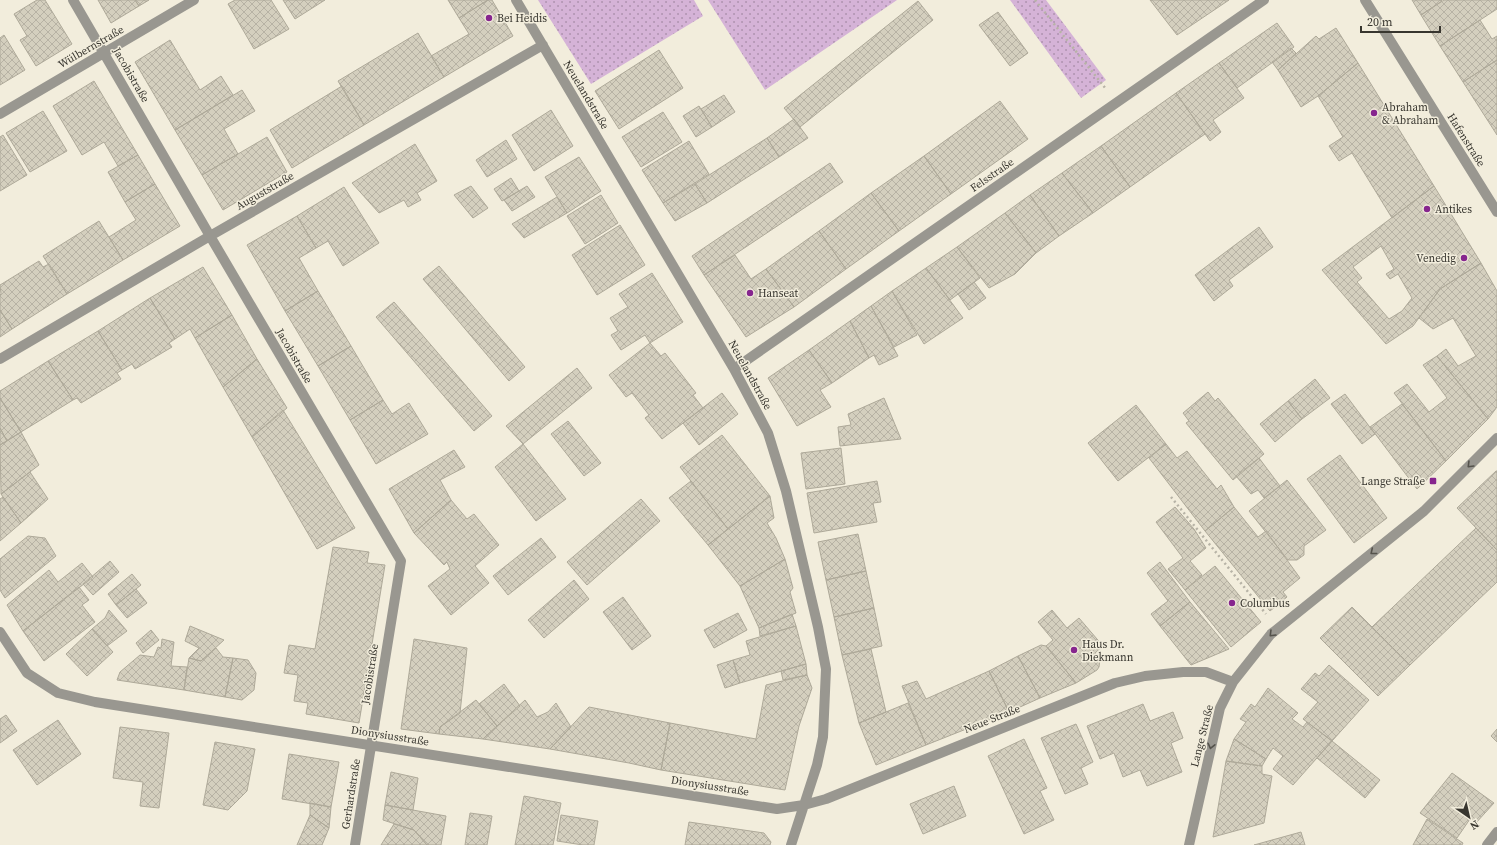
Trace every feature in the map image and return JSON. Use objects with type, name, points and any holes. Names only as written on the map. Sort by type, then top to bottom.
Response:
[{"type":"street","name":"Jacobistraße","points":[[73,0],[401,561],[371,746]]},
{"type":"street","name":"Wülbernstraße","points":[[0,114],[194,0]]},
{"type":"street","name":"Neuelandstraße","points":[[516,0],[734,369],[768,433],[786,491],[818,627],[826,669],[823,737],[818,765],[804,805]]},
{"type":"street","name":"Felsstraße","points":[[734,369],[1264,0]]},
{"type":"street","name":"Hafenstraße","points":[[1365,0],[1497,212]]},
{"type":"street","name":"Auguststraße","points":[[0,359],[542,45]]},
{"type":"street","name":"Lange Straße","points":[[1189,845],[1220,708],[1233,682],[1271,634],[1424,511],[1497,438]]},
{"type":"street","name":"Dionysiusstraße","points":[[0,632],[27,674],[58,693],[95,702],[777,809],[804,805]]},
{"type":"street","name":"Neue Straße","points":[[804,805],[826,799],[1115,683],[1145,676],[1183,672],[1206,672],[1233,682]]},
{"type":"street","name":"Gerhardstraße","points":[[355,845],[371,746]]},
{"type":"street","points":[[791,845],[804,805]]},
{"type":"street","points":[[1488,845],[1497,832]]},
{"type":"path","points":[[1035,0],[1117,102]]},
{"type":"path","points":[[1170,497],[1278,628]]},
{"type":"shaded area","points":[[538,0],[694,0],[703,16],[591,84]]},
{"type":"shaded area","points":[[708,0],[897,0],[765,90]]},
{"type":"shaded area","points":[[1010,0],[1046,0],[1106,80],[1081,98]]},
{"type":"building","points":[[37,0],[45,0],[72,44],[36,66],[20,40],[27,36],[14,14]]},
{"type":"building","points":[[98,0],[135,0],[139,6],[111,23]]},
{"type":"building","points":[[135,0],[149,0],[139,6]]},
{"type":"building","points":[[235,0],[271,0],[289,29],[254,49],[228,4]]},
{"type":"building","points":[[283,0],[325,0],[295,19]]},
{"type":"building","points":[[448,0],[488,0],[459,18]]},
{"type":"building","points":[[488,0],[492,0],[513,36],[444,77],[431,56],[469,34],[459,18]]},
{"type":"building","points":[[1150,0],[1229,0],[1177,35]]},
{"type":"building","points":[[1412,0],[1441,0],[1442,1],[1421,15]]},
{"type":"building","points":[[1444,0],[1497,0],[1497,9],[1440,46],[1421,15]]},
{"type":"building","points":[[918,1],[933,20],[800,127],[784,108]]},
{"type":"building","points":[[998,12],[1028,53],[1010,66],[979,25]]},
{"type":"building","points":[[1480,20],[1492,39],[1497,36],[1497,60],[1463,82],[1440,46]]},
{"type":"building","points":[[1277,23],[1294,47],[1237,88],[1219,63]]},
{"type":"building","points":[[1336,28],[1358,63],[1318,96],[1301,107],[1278,70],[1316,36],[1319,39]]},
{"type":"building","points":[[418,33],[444,77],[364,125],[338,81]]},
{"type":"building","points":[[4,35],[25,70],[0,85],[0,38]]},
{"type":"building","points":[[170,40],[200,90],[221,76],[233,95],[175,130],[135,62]]},
{"type":"building","points":[[1291,48],[1296,53],[1278,70],[1272,62]]},
{"type":"building","points":[[659,50],[683,88],[619,129],[595,91]]},
{"type":"building","points":[[1497,60],[1497,135],[1463,82]]},
{"type":"building","points":[[1219,63],[1244,98],[1213,120],[1221,132],[1210,141],[1176,93]]},
{"type":"building","points":[[1358,63],[1434,186],[1392,218],[1352,153],[1339,161],[1329,146],[1343,137],[1318,96]]},
{"type":"building","points":[[94,81],[138,155],[118,166],[104,142],[82,155],[53,106]]},
{"type":"building","points":[[342,86],[364,125],[292,168],[270,130]]},
{"type":"building","points":[[242,90],[255,111],[224,129],[238,154],[202,175],[175,130]]},
{"type":"building","points":[[1176,93],[1205,134],[1130,187],[1101,146]]},
{"type":"building","points":[[724,95],[735,112],[712,127],[701,109]]},
{"type":"building","points":[[1000,101],[1028,139],[951,194],[924,156]]},
{"type":"building","points":[[699,106],[712,127],[696,137],[683,116]]},
{"type":"building","points":[[551,110],[573,146],[534,171],[512,135]]},
{"type":"building","points":[[43,111],[67,151],[30,172],[6,133]]},
{"type":"building","points":[[663,112],[682,142],[641,167],[622,137]]},
{"type":"building","points":[[794,119],[808,138],[779,157],[767,138]]},
{"type":"building","points":[[3,135],[27,175],[0,191],[0,137]]},
{"type":"building","points":[[267,137],[287,172],[223,210],[202,175]]},
{"type":"building","points":[[767,138],[779,157],[707,203],[695,184]]},
{"type":"building","points":[[506,140],[517,159],[487,177],[476,160]]},
{"type":"building","points":[[689,141],[709,174],[663,203],[642,170]]},
{"type":"building","points":[[415,144],[437,181],[417,193],[421,200],[408,207],[404,200],[379,213],[352,183]]},
{"type":"building","points":[[1101,146],[1130,187],[1093,213],[1062,173]]},
{"type":"building","points":[[138,155],[155,184],[125,202],[108,172]]},
{"type":"building","points":[[924,156],[951,194],[899,231],[871,193]]},
{"type":"building","points":[[579,157],[601,191],[567,213],[545,177]]},
{"type":"building","points":[[830,163],[843,182],[704,275],[692,256]]},
{"type":"building","points":[[1062,173],[1093,213],[1059,236],[1030,195]]},
{"type":"building","points":[[511,178],[519,191],[502,201],[494,189]]},
{"type":"building","points":[[155,184],[180,226],[123,260],[109,237],[136,220],[125,202]]},
{"type":"building","points":[[695,184],[707,203],[675,221],[663,203]]},
{"type":"building","points":[[471,186],[488,208],[473,218],[454,195]]},
{"type":"building","points":[[527,186],[535,197],[512,211],[504,200]]},
{"type":"building","points":[[1434,186],[1481,263],[1440,289],[1413,326],[1386,344],[1322,270]],"holes":[[[1381,246],[1394,269],[1386,274],[1390,279],[1398,274],[1412,298],[1402,311],[1389,319],[1357,282],[1362,278],[1353,267]]]},
{"type":"building","points":[[344,187],[379,243],[343,266],[328,241],[316,248],[297,216]]},
{"type":"building","points":[[871,193],[899,231],[846,269],[819,231]]},
{"type":"building","points":[[601,195],[618,223],[585,244],[567,216]]},
{"type":"building","points":[[1030,195],[1059,236],[1036,253],[1005,213]]},
{"type":"building","points":[[557,197],[567,213],[524,238],[512,224]]},
{"type":"building","points":[[1005,213],[1036,253],[1015,274],[989,288],[957,247]]},
{"type":"building","points":[[297,216],[316,248],[299,258],[318,291],[285,311],[247,245]]},
{"type":"building","points":[[99,221],[123,260],[67,294],[43,256]]},
{"type":"building","points":[[620,225],[645,265],[597,295],[572,255]]},
{"type":"building","points":[[1259,227],[1273,247],[1229,280],[1233,286],[1214,301],[1195,275]]},
{"type":"building","points":[[819,231],[846,269],[794,307],[766,269]]},
{"type":"building","points":[[957,247],[980,278],[950,300],[926,268]]},
{"type":"building","name":"Hanseat","points":[[735,255],[751,279],[766,269],[794,307],[746,337],[704,275]]},
{"type":"building","points":[[39,261],[43,267],[49,264],[67,294],[12,329],[0,310],[0,285]]},
{"type":"building","points":[[1481,263],[1497,291],[1497,407],[1488,419],[1437,356],[1446,349],[1458,366],[1476,356],[1453,318],[1433,329],[1419,318],[1440,289]]},
{"type":"building","points":[[439,266],[525,367],[509,381],[423,279]]},
{"type":"building","points":[[203,267],[232,315],[195,338],[190,329],[175,339],[150,298]]},
{"type":"building","points":[[926,268],[963,318],[924,344],[892,291]]},
{"type":"building","points":[[652,273],[683,322],[650,343],[645,335],[621,350],[611,335],[618,331],[610,318],[628,307],[619,294]]},
{"type":"building","points":[[974,282],[986,298],[969,310],[958,294]]},
{"type":"building","points":[[318,291],[351,346],[318,366],[285,311]]},
{"type":"building","points":[[892,291],[917,335],[894,347],[871,306]]},
{"type":"building","points":[[150,298],[175,339],[169,343],[172,347],[135,369],[132,364],[122,370],[98,331]]},
{"type":"building","points":[[394,302],[492,416],[474,431],[376,317]]},
{"type":"building","points":[[871,306],[898,356],[879,365],[874,355],[869,358],[850,321]]},
{"type":"building","points":[[0,310],[12,329],[0,337]]},
{"type":"building","points":[[232,315],[257,359],[223,387],[195,338]]},
{"type":"building","points":[[850,321],[869,358],[832,383],[809,350]]},
{"type":"building","points":[[98,331],[122,370],[117,373],[121,379],[81,403],[77,398],[73,400],[48,361]]},
{"type":"building","points":[[650,343],[661,356],[665,353],[696,393],[693,395],[703,408],[662,439],[645,418],[649,415],[632,393],[626,397],[609,375]]},
{"type":"building","points":[[351,346],[383,400],[350,420],[318,366]]},
{"type":"building","points":[[809,350],[832,383],[820,390],[831,407],[797,426],[768,378]]},
{"type":"building","points":[[1437,356],[1488,419],[1446,461],[1394,393],[1407,384],[1429,412],[1447,398],[1423,365]]},
{"type":"building","points":[[257,359],[287,408],[252,437],[223,387]]},
{"type":"building","points":[[48,361],[73,400],[21,432],[0,398],[0,391]]},
{"type":"building","points":[[577,368],[592,388],[523,444],[506,426]]},
{"type":"building","points":[[1315,379],[1330,398],[1302,419],[1288,401]]},
{"type":"building","points":[[1208,392],[1215,401],[1218,398],[1264,454],[1233,480],[1186,423],[1189,421],[1183,413]]},
{"type":"building","points":[[722,393],[738,414],[699,445],[683,423]]},
{"type":"building","points":[[1345,394],[1375,434],[1362,444],[1331,404]]},
{"type":"building","points":[[0,398],[21,432],[7,441],[0,428]]},
{"type":"building","points":[[884,398],[901,439],[840,446],[838,427],[851,425],[848,414]]},
{"type":"building","points":[[383,400],[392,414],[409,403],[428,434],[376,464],[350,420]]},
{"type":"building","points":[[1288,401],[1302,419],[1275,442],[1260,424]]},
{"type":"building","points":[[1402,404],[1446,461],[1417,489],[1370,427]]},
{"type":"building","points":[[1136,405],[1166,444],[1118,481],[1088,443]]},
{"type":"building","points":[[283,410],[355,528],[317,549],[252,437]]},
{"type":"building","points":[[568,421],[601,463],[584,476],[551,434]]},
{"type":"building","points":[[0,428],[7,441],[0,445]]},
{"type":"building","points":[[21,432],[39,465],[1,494],[0,445]]},
{"type":"building","points":[[722,435],[770,496],[728,529],[680,467]]},
{"type":"building","points":[[523,444],[566,499],[536,521],[495,467]]},
{"type":"building","points":[[1166,444],[1177,458],[1187,451],[1217,489],[1221,485],[1234,507],[1205,531],[1149,458]]},
{"type":"building","points":[[841,448],[845,484],[806,489],[801,453]]},
{"type":"building","points":[[454,450],[465,467],[440,480],[451,500],[414,533],[389,489]]},
{"type":"building","points":[[1340,455],[1387,518],[1354,543],[1307,479]]},
{"type":"building","points":[[1259,458],[1280,486],[1264,498],[1258,490],[1251,494],[1236,476]]},
{"type":"building","points":[[1497,471],[1497,550],[1457,508]]},
{"type":"building","points":[[30,472],[48,499],[21,523],[1,494]]},
{"type":"building","points":[[1287,480],[1326,530],[1304,546],[1304,555],[1297,560],[1288,560],[1249,511]]},
{"type":"building","points":[[691,481],[728,529],[708,545],[669,498]]},
{"type":"building","points":[[877,481],[881,502],[873,503],[877,522],[814,533],[807,493]]},
{"type":"building","points":[[770,496],[774,518],[767,523],[776,538],[785,559],[740,586],[708,545]]},
{"type":"building","points":[[3,497],[21,523],[0,541],[0,499]]},
{"type":"building","points":[[641,499],[660,521],[587,585],[567,562]]},
{"type":"building","points":[[451,500],[467,519],[474,514],[499,545],[475,566],[489,583],[451,615],[428,586],[450,569],[447,562],[444,565],[414,533]]},
{"type":"building","points":[[1175,507],[1194,529],[1206,548],[1190,561],[1202,575],[1185,590],[1168,569],[1183,558],[1156,522]]},
{"type":"building","points":[[1234,507],[1258,537],[1266,531],[1300,578],[1283,592],[1287,597],[1270,611],[1205,531]]},
{"type":"building","points":[[1476,528],[1497,550],[1497,582],[1410,665],[1372,627]]},
{"type":"building","points":[[858,534],[866,571],[826,580],[818,542]]},
{"type":"building","points":[[28,536],[45,538],[56,556],[5,598],[0,590],[0,559]]},
{"type":"building","points":[[541,538],[556,557],[508,595],[493,576]]},
{"type":"building","points":[[333,547],[369,552],[367,563],[385,565],[359,723],[306,714],[308,703],[294,701],[298,675],[284,673],[289,645],[315,649]]},
{"type":"building","points":[[785,559],[793,588],[790,592],[796,613],[759,628],[740,586]]},
{"type":"building","points":[[110,561],[119,572],[93,595],[83,584]]},
{"type":"building","points":[[1160,562],[1190,602],[1160,626],[1151,614],[1168,601],[1147,573]]},
{"type":"building","points":[[82,563],[93,577],[23,631],[7,605],[49,570],[58,582]]},
{"type":"building","points":[[1215,566],[1261,622],[1231,647],[1185,590]]},
{"type":"building","points":[[866,571],[874,608],[834,617],[826,580]]},
{"type":"building","points":[[132,574],[141,585],[116,605],[108,594]]},
{"type":"building","points":[[574,580],[589,599],[544,638],[528,620]]},
{"type":"building","points":[[79,587],[89,600],[82,605],[95,622],[44,661],[23,631]]},
{"type":"building","points":[[136,589],[147,603],[127,618],[116,605]]},
{"type":"building","points":[[623,597],[651,636],[632,650],[603,612]]},
{"type":"building","points":[[1190,602],[1229,649],[1191,665],[1160,626]]},
{"type":"building","points":[[1352,607],[1410,665],[1378,696],[1320,638]]},
{"type":"building","points":[[874,608],[882,646],[842,655],[834,617]]},
{"type":"building","points":[[109,610],[127,631],[107,646],[92,629],[105,618]]},
{"type":"building","name":"Haus Dr. Diekmann","points":[[1052,610],[1067,628],[1079,618],[1103,646],[1095,653],[1100,659],[1097,670],[1076,683],[1046,646],[1053,640],[1038,622]]},
{"type":"building","points":[[738,613],[747,630],[714,648],[704,630]]},
{"type":"building","points":[[792,614],[796,626],[760,636],[759,628]]},
{"type":"building","points":[[190,626],[224,640],[201,661],[189,658],[199,648],[185,641]]},
{"type":"building","points":[[796,626],[806,664],[740,683],[733,660],[750,655],[746,641]]},
{"type":"building","points":[[92,629],[113,652],[87,676],[66,654]]},
{"type":"building","points":[[151,630],[159,640],[143,653],[136,643]]},
{"type":"building","points":[[162,639],[174,642],[171,666],[187,667],[184,690],[117,680],[120,672],[140,655],[154,657],[158,647],[161,648]]},
{"type":"building","points":[[414,639],[467,648],[460,713],[440,727],[439,734],[401,729]]},
{"type":"building","points":[[1041,645],[1046,646],[1076,683],[1040,698],[1018,656]]},
{"type":"building","points":[[216,648],[223,657],[233,658],[225,697],[184,690],[189,658],[201,661]]},
{"type":"building","points":[[871,649],[886,712],[859,723],[842,655]]},
{"type":"building","points":[[1018,656],[1040,698],[1009,712],[989,671]]},
{"type":"building","points":[[233,658],[248,660],[256,673],[254,690],[242,700],[225,697]]},
{"type":"building","points":[[733,660],[740,683],[725,688],[717,665]]},
{"type":"building","points":[[806,664],[807,675],[783,680],[781,671]]},
{"type":"building","points":[[1329,665],[1369,700],[1332,741],[1303,719],[1318,702],[1301,689],[1315,673],[1319,676]]},
{"type":"building","points":[[989,671],[1009,712],[926,745],[902,686],[917,681],[926,699]]},
{"type":"building","points":[[807,675],[812,688],[799,726],[785,790],[661,770],[670,723],[756,739],[766,685]]},
{"type":"building","points":[[504,684],[520,706],[497,726],[479,704]]},
{"type":"building","points":[[1268,688],[1298,713],[1292,719],[1303,727],[1307,722],[1332,741],[1293,785],[1273,769],[1283,756],[1273,748],[1266,759],[1234,739],[1246,722],[1240,719],[1251,704],[1255,707]]},
{"type":"building","points":[[476,700],[497,726],[483,739],[439,734],[440,727]]},
{"type":"building","points":[[525,700],[537,717],[548,712],[556,703],[571,727],[550,749],[483,739]]},
{"type":"building","points":[[908,703],[926,745],[876,765],[859,723]]},
{"type":"building","points":[[1143,704],[1150,721],[1173,712],[1183,738],[1171,743],[1182,772],[1147,786],[1140,770],[1123,777],[1114,753],[1100,759],[1087,726]]},
{"type":"building","points":[[589,707],[670,723],[661,770],[550,749]]},
{"type":"building","points":[[6,715],[17,731],[0,743],[0,719]]},
{"type":"building","points":[[58,720],[81,754],[37,785],[13,750]]},
{"type":"building","points":[[1076,724],[1093,762],[1081,768],[1088,784],[1065,794],[1041,738]]},
{"type":"building","points":[[120,727],[169,733],[159,808],[140,806],[143,782],[113,778]]},
{"type":"building","points":[[1497,729],[1497,742],[1491,736]]},
{"type":"building","points":[[1024,739],[1047,788],[1040,791],[1054,820],[1024,834],[988,756]]},
{"type":"building","points":[[1234,739],[1266,759],[1262,766],[1226,761]]},
{"type":"building","points":[[1332,741],[1380,780],[1365,798],[1317,758]]},
{"type":"building","points":[[215,742],[255,749],[247,791],[228,810],[203,805]]},
{"type":"building","points":[[289,754],[339,762],[331,807],[282,799]]},
{"type":"building","points":[[1226,761],[1262,766],[1262,774],[1272,776],[1264,823],[1213,837]]},
{"type":"building","points":[[391,772],[418,778],[413,810],[385,805]]},
{"type":"building","points":[[1452,773],[1494,803],[1475,824],[1470,819],[1457,838],[1420,813]]},
{"type":"building","points":[[954,786],[966,816],[923,834],[910,804]]},
{"type":"building","points":[[524,796],[561,803],[553,845],[515,845]]},
{"type":"building","points":[[310,803],[331,807],[329,828],[310,815]]},
{"type":"building","points":[[385,805],[446,816],[441,845],[427,845],[414,830],[383,820]]},
{"type":"building","points":[[470,813],[492,816],[487,845],[465,845]]},
{"type":"building","points":[[310,815],[329,828],[322,845],[297,845]]},
{"type":"building","points":[[561,815],[598,821],[594,845],[557,841]]},
{"type":"building","points":[[1427,819],[1463,843],[1462,845],[1413,845]]},
{"type":"building","points":[[689,822],[764,833],[771,842],[770,845],[685,845]]},
{"type":"building","points":[[394,824],[414,830],[427,845],[381,845]]},
{"type":"building","points":[[1301,832],[1305,845],[1254,845]]},
{"type":"place","name":"Bei Heidis","points":[[489,18]]},
{"type":"place","name":"Abraham & Abraham","points":[[1374,113]]},
{"type":"place","name":"Antikes","points":[[1427,209]]},
{"type":"place","name":"Venedig","points":[[1464,258]]},
{"type":"place","name":"Hanseat","points":[[750,293]]},
{"type":"place","name":"Lange Straße","points":[[1433,481]]},
{"type":"place","name":"Columbus","points":[[1232,603]]},
{"type":"place","name":"Haus Dr. Diekmann","points":[[1074,650]]}]
